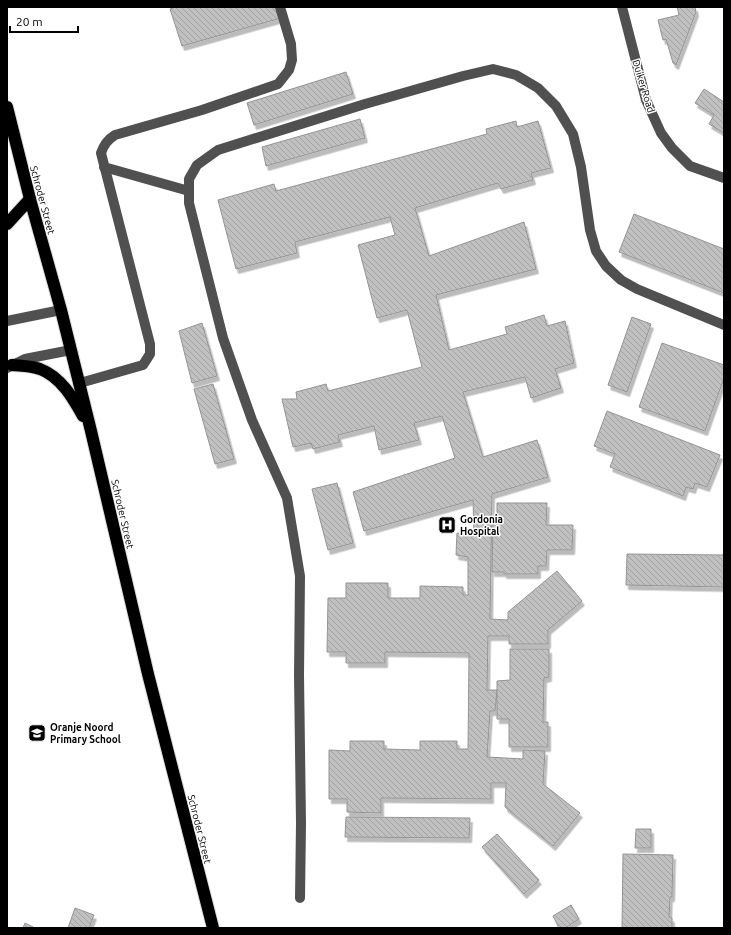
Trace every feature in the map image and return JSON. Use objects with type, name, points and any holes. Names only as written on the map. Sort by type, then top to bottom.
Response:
[{"type":"highway","name":"Schroder Street","points":[[7,107],[30,199],[80,383],[148,674],[213,928]]},
{"type":"highway","points":[[7,224],[30,199]]},
{"type":"highway","points":[[10,367],[33,367],[56,379],[63,385],[76,403],[92,431]]},
{"type":"street","points":[[80,383],[143,365],[150,354],[150,344],[100,153],[108,139],[115,135],[202,110],[278,84],[289,70],[292,60],[291,44],[280,7]]},
{"type":"street","name":"Duiker Road","points":[[622,7],[646,100],[661,133],[672,148],[690,166],[724,178]]},
{"type":"street","points":[[300,898],[300,576],[287,498],[252,420],[223,338],[189,203],[189,179],[197,165],[218,150],[364,104],[463,76],[493,69],[516,75],[538,88],[556,106],[573,134],[581,167],[590,230],[596,252],[606,266],[622,280],[637,289],[724,325]]},
{"type":"street","points":[[104,167],[189,191]]},
{"type":"street","points":[[7,321],[61,310]]},
{"type":"street","points":[[10,367],[25,359],[71,350]]},
{"type":"building","points":[[176,7],[277,7],[281,18],[182,46],[170,9]]},
{"type":"building","points":[[677,7],[695,7],[696,12],[676,65],[673,63],[666,39],[663,40],[658,20],[679,15]]},
{"type":"building","points":[[346,72],[353,94],[254,125],[247,103]]},
{"type":"building","points":[[704,89],[724,102],[724,133],[709,124],[714,115],[695,103]]},
{"type":"building","points":[[360,119],[365,138],[266,166],[262,147]]},
{"type":"building","points":[[516,121],[517,127],[538,121],[551,168],[531,173],[533,180],[501,189],[498,183],[415,208],[429,256],[524,222],[536,269],[436,295],[449,350],[507,334],[505,327],[544,315],[547,326],[565,321],[574,363],[555,369],[561,388],[531,398],[525,377],[463,392],[483,457],[537,440],[548,477],[492,494],[490,619],[508,620],[508,612],[557,571],[582,601],[548,630],[548,644],[509,644],[509,636],[488,636],[487,690],[497,690],[495,711],[490,711],[487,757],[523,759],[523,750],[545,751],[543,784],[580,813],[553,846],[505,807],[506,783],[491,783],[491,799],[381,798],[381,813],[347,812],[347,799],[329,799],[329,750],[350,751],[350,741],[384,741],[384,749],[420,750],[420,741],[457,741],[457,749],[468,749],[469,653],[385,652],[385,663],[346,663],[346,652],[327,652],[328,598],[346,598],[346,583],[388,583],[388,598],[420,598],[420,586],[463,587],[463,595],[468,595],[468,557],[456,555],[457,533],[474,535],[473,500],[364,531],[353,492],[455,458],[442,416],[414,423],[419,440],[379,450],[374,426],[338,435],[340,442],[313,449],[311,443],[293,447],[282,399],[297,399],[296,392],[326,384],[328,391],[422,367],[407,310],[377,318],[358,245],[395,235],[390,217],[295,242],[297,253],[236,269],[218,200],[274,184],[276,191],[487,134],[486,129]]},
{"type":"building","points":[[634,214],[724,249],[724,293],[619,252]]},
{"type":"building","points":[[632,317],[651,324],[627,392],[608,385]]},
{"type":"building","points":[[202,323],[217,376],[192,383],[179,331]]},
{"type":"building","points":[[662,343],[724,365],[724,378],[705,431],[639,407]]},
{"type":"building","points":[[213,384],[234,459],[215,464],[194,389]]},
{"type":"building","points":[[607,411],[720,455],[707,487],[695,483],[693,489],[686,487],[683,496],[610,467],[615,454],[594,446]]},
{"type":"building","points":[[337,483],[353,543],[328,550],[312,489]]},
{"type":"building","points":[[497,503],[547,503],[546,525],[573,525],[572,550],[547,550],[546,566],[538,566],[538,574],[504,574],[504,572],[492,572],[493,521],[497,521]]},
{"type":"building","points":[[627,554],[724,555],[724,587],[626,585]]},
{"type":"building","points":[[510,649],[549,649],[549,677],[544,678],[543,722],[548,722],[548,747],[509,747],[509,719],[497,719],[497,681],[510,680]]},
{"type":"building","points":[[346,817],[470,818],[469,838],[345,837]]},
{"type":"building","points":[[636,829],[651,829],[651,848],[635,848]]},
{"type":"building","points":[[497,834],[539,880],[524,894],[482,847]]},
{"type":"building","points":[[623,854],[673,855],[672,897],[670,897],[669,917],[672,918],[672,928],[622,928]]},
{"type":"building","points":[[571,905],[579,919],[565,928],[559,928],[553,916]]},
{"type":"building","points":[[75,908],[94,915],[89,928],[68,928]]},
{"type":"building","points":[[25,923],[35,928],[23,928]]},
{"type":"place","name":"Gordonia Hospital","points":[[447,525]]},
{"type":"place","name":"Oranje Noord Primary School","points":[[37,733]]}]
